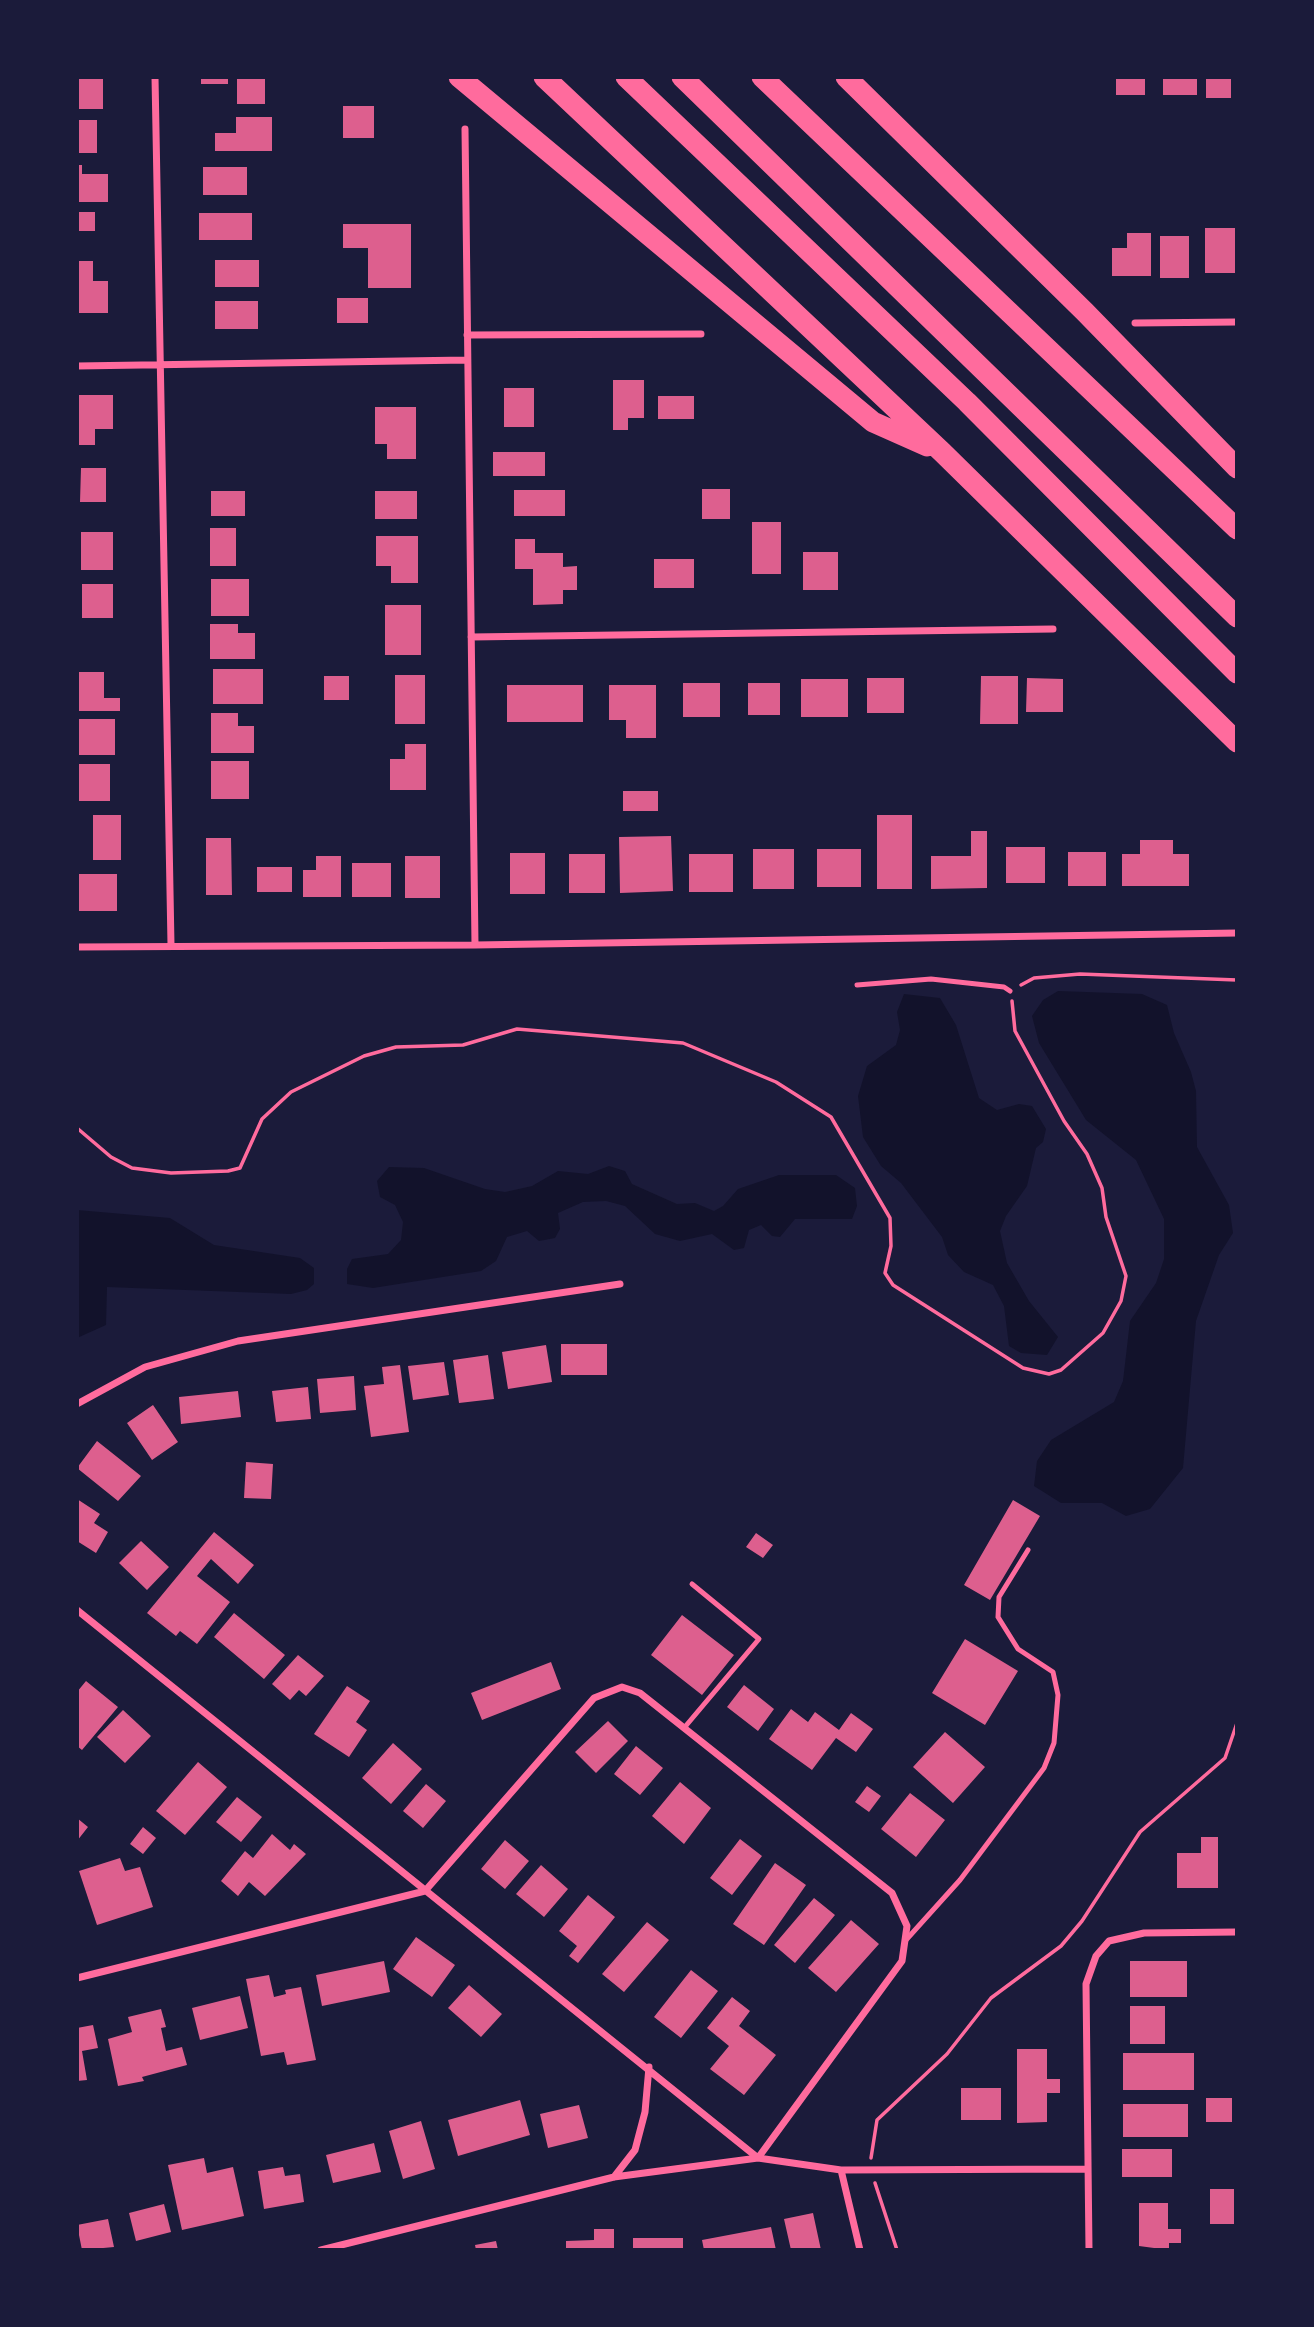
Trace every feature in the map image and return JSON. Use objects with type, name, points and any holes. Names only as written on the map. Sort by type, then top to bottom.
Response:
[{"type":"highway","points":[[459,77],[873,422],[942,452]]},
{"type":"highway","points":[[544,77],[942,452],[1237,742]]},
{"type":"highway","points":[[626,77],[967,402],[1237,673]]},
{"type":"highway","points":[[682,77],[1237,617]]},
{"type":"highway","points":[[762,77],[1237,529]]},
{"type":"highway","points":[[845,77],[1085,312],[1237,468]]},
{"type":"street","points":[[155,77],[171,945]]},
{"type":"street","points":[[465,129],[475,945]]},
{"type":"street","points":[[1135,323],[1237,322]]},
{"type":"street","points":[[467,335],[701,334]]},
{"type":"street","points":[[77,366],[467,360]]},
{"type":"street","points":[[471,637],[1053,629]]},
{"type":"street","points":[[77,947],[475,945],[1237,933]]},
{"type":"street","points":[[77,1404],[145,1367],[238,1342],[620,1284]]},
{"type":"street","points":[[77,1610],[425,1891],[649,2067],[758,2158]]},
{"type":"street","points":[[77,1978],[425,1891],[594,1698],[622,1688],[640,1693],[892,1893],[907,1926],[902,1961],[758,2158]]},
{"type":"street","points":[[1089,2250],[1086,1984],[1096,1956],[1109,1941],[1144,1933],[1237,1932]]},
{"type":"street","points":[[614,2177],[635,2150],[645,2112],[649,2067]]},
{"type":"street","points":[[321,2250],[614,2177],[758,2158],[841,2170],[1086,2169]]},
{"type":"street","points":[[841,2170],[860,2250]]},
{"type":"lane","points":[[857,985],[931,979],[1004,987],[1010,991]]},
{"type":"lane","points":[[906,1940],[960,1880],[1044,1768],[1054,1743],[1058,1695],[1053,1672],[1018,1649],[998,1617],[999,1597],[1028,1550]]},
{"type":"lane","points":[[684,1728],[759,1639],[692,1584]]},
{"type":"path","points":[[77,1128],[111,1157],[132,1168],[171,1173],[228,1171],[240,1168],[262,1119],[291,1092],[364,1056],[396,1047],[463,1045],[517,1029],[683,1043],[776,1082],[831,1117],[890,1218],[891,1246],[886,1273],[893,1285],[1023,1368],[1049,1374],[1061,1370],[1103,1333],[1121,1301],[1126,1276],[1106,1217],[1102,1188],[1087,1154],[1064,1121],[1015,1031],[1010,991],[1034,978],[1080,974],[1237,980]]},
{"type":"path","points":[[897,2250],[871,2170],[877,2120],[947,2054],[991,1998],[1061,1946],[1082,1920],[1140,1832],[1225,1758],[1237,1723]]},
{"type":"shaded area","points":[[1058,991],[1142,994],[1167,1005],[1174,1033],[1196,1091],[1197,1147],[1229,1205],[1233,1233],[1219,1255],[1196,1321],[1183,1468],[1150,1509],[1126,1516],[1102,1503],[1061,1503],[1034,1486],[1037,1461],[1051,1440],[1114,1402],[1123,1381],[1130,1321],[1156,1283],[1164,1259],[1164,1219],[1136,1160],[1086,1120],[1039,1043],[1032,1016],[1043,1000]]},
{"type":"shaded area","points":[[904,994],[940,998],[956,1025],[979,1098],[997,1110],[1019,1104],[1032,1106],[1046,1129],[1043,1142],[1036,1148],[1027,1186],[1006,1216],[1000,1231],[1007,1263],[1029,1301],[1058,1337],[1047,1355],[1021,1353],[1009,1346],[1004,1306],[993,1285],[964,1272],[948,1255],[942,1237],[901,1183],[881,1166],[863,1137],[858,1096],[867,1066],[896,1045],[900,1030],[897,1012]]},
{"type":"shaded area","points":[[609,1166],[625,1171],[632,1184],[677,1204],[695,1203],[714,1211],[723,1206],[738,1189],[779,1175],[836,1175],[855,1188],[857,1206],[852,1219],[795,1219],[780,1237],[772,1236],[761,1225],[749,1230],[744,1248],[734,1250],[712,1234],[680,1241],[655,1234],[625,1206],[606,1201],[583,1202],[558,1213],[560,1229],[555,1238],[539,1241],[527,1231],[507,1237],[496,1261],[481,1271],[373,1288],[347,1284],[347,1269],[352,1259],[388,1254],[401,1240],[403,1222],[395,1205],[380,1197],[377,1181],[389,1167],[424,1168],[485,1189],[505,1192],[532,1186],[558,1171],[588,1174]]},
{"type":"shaded area","points":[[77,1210],[170,1218],[214,1245],[300,1258],[314,1268],[314,1284],[307,1290],[291,1294],[107,1287],[106,1325],[77,1338]]},
{"type":"building","points":[[77,77],[103,77],[103,109],[77,109]]},
{"type":"building","points":[[201,77],[228,77],[228,84],[201,84]]},
{"type":"building","points":[[237,77],[265,77],[265,104],[237,104]]},
{"type":"building","points":[[1116,77],[1145,77],[1145,95],[1116,95]]},
{"type":"building","points":[[1163,77],[1197,77],[1197,95],[1163,95]]},
{"type":"building","points":[[1206,77],[1231,77],[1231,98],[1206,98]]},
{"type":"building","points":[[343,106],[374,106],[374,138],[343,138]]},
{"type":"building","points":[[236,117],[272,117],[272,151],[215,151],[215,133],[236,133]]},
{"type":"building","points":[[77,120],[97,120],[97,153],[77,153]]},
{"type":"building","points":[[77,165],[82,165],[82,174],[108,174],[108,202],[77,202]]},
{"type":"building","points":[[203,167],[247,167],[247,195],[203,195]]},
{"type":"building","points":[[77,212],[95,212],[95,231],[77,231]]},
{"type":"building","points":[[199,213],[252,213],[252,240],[199,240]]},
{"type":"building","points":[[343,224],[411,224],[411,288],[368,288],[368,248],[343,248]]},
{"type":"building","points":[[1205,228],[1237,228],[1237,273],[1205,273]]},
{"type":"building","points":[[1127,233],[1151,233],[1151,276],[1112,276],[1112,248],[1127,248]]},
{"type":"building","points":[[1160,236],[1189,236],[1189,278],[1160,278]]},
{"type":"building","points":[[215,260],[259,260],[259,287],[215,287]]},
{"type":"building","points":[[77,261],[93,261],[93,281],[108,281],[108,313],[77,313]]},
{"type":"building","points":[[337,298],[368,298],[368,323],[337,323]]},
{"type":"building","points":[[215,301],[258,301],[258,329],[215,329]]},
{"type":"building","points":[[613,380],[644,380],[644,418],[628,418],[628,430],[613,430]]},
{"type":"building","points":[[504,388],[534,388],[534,427],[504,427]]},
{"type":"building","points":[[77,395],[113,395],[113,429],[95,429],[95,445],[77,445]]},
{"type":"building","points":[[658,396],[694,396],[694,419],[658,419]]},
{"type":"building","points":[[375,407],[416,407],[416,459],[387,459],[387,444],[375,444]]},
{"type":"building","points":[[493,452],[545,452],[545,476],[493,476]]},
{"type":"building","points":[[81,468],[106,468],[106,502],[80,502]]},
{"type":"building","points":[[702,489],[730,489],[730,519],[702,519]]},
{"type":"building","points":[[514,490],[565,490],[565,516],[514,516]]},
{"type":"building","points":[[211,491],[245,491],[245,516],[211,516]]},
{"type":"building","points":[[375,491],[417,491],[417,519],[375,519]]},
{"type":"building","points":[[752,522],[781,522],[781,574],[752,574]]},
{"type":"building","points":[[210,528],[236,528],[236,566],[210,566]]},
{"type":"building","points":[[81,532],[113,532],[113,570],[81,570]]},
{"type":"building","points":[[376,536],[418,536],[418,583],[391,583],[391,566],[376,566]]},
{"type":"building","points":[[515,539],[535,539],[535,553],[563,553],[563,567],[577,566],[577,590],[563,590],[563,604],[533,605],[533,569],[515,569]]},
{"type":"building","points":[[803,552],[838,552],[838,590],[803,590]]},
{"type":"building","points":[[654,559],[694,559],[694,588],[654,588]]},
{"type":"building","points":[[211,579],[249,579],[249,616],[211,616]]},
{"type":"building","points":[[82,584],[113,584],[113,618],[82,618]]},
{"type":"building","points":[[385,605],[421,605],[421,655],[385,655]]},
{"type":"building","points":[[210,624],[238,624],[238,633],[255,633],[255,659],[210,659]]},
{"type":"building","points":[[213,669],[263,669],[263,704],[213,704]]},
{"type":"building","points":[[77,672],[104,672],[104,698],[120,698],[120,711],[77,711]]},
{"type":"building","points":[[395,675],[425,675],[425,724],[395,724]]},
{"type":"building","points":[[324,676],[349,676],[349,700],[324,700]]},
{"type":"building","points":[[981,676],[1018,676],[1018,724],[980,724]]},
{"type":"building","points":[[867,678],[904,678],[904,713],[867,713]]},
{"type":"building","points":[[1027,678],[1063,679],[1063,712],[1026,712]]},
{"type":"building","points":[[801,679],[848,679],[848,717],[801,717]]},
{"type":"building","points":[[683,683],[720,683],[720,717],[683,717]]},
{"type":"building","points":[[748,683],[780,683],[780,715],[748,715]]},
{"type":"building","points":[[507,685],[583,685],[583,722],[507,722]]},
{"type":"building","points":[[609,685],[656,685],[656,738],[626,738],[626,720],[609,720]]},
{"type":"building","points":[[211,713],[238,713],[238,726],[254,726],[254,753],[211,753]]},
{"type":"building","points":[[77,719],[115,719],[115,755],[77,755]]},
{"type":"building","points":[[405,744],[426,744],[426,790],[390,790],[390,759],[405,759]]},
{"type":"building","points":[[211,761],[249,761],[249,799],[211,799]]},
{"type":"building","points":[[77,764],[110,764],[110,801],[77,801]]},
{"type":"building","points":[[623,791],[658,791],[658,811],[623,811]]},
{"type":"building","points":[[93,815],[121,815],[121,860],[93,860]]},
{"type":"building","points":[[877,815],[912,815],[912,889],[877,889]]},
{"type":"building","points":[[971,831],[987,831],[987,888],[931,889],[931,856],[971,856]]},
{"type":"building","points":[[671,836],[673,891],[620,893],[619,837]]},
{"type":"building","points":[[206,838],[231,838],[232,895],[206,895]]},
{"type":"building","points":[[1140,840],[1173,840],[1173,854],[1189,854],[1189,886],[1122,886],[1122,854],[1140,854]]},
{"type":"building","points":[[1006,847],[1045,847],[1045,883],[1006,883]]},
{"type":"building","points":[[753,849],[794,849],[794,889],[753,889]]},
{"type":"building","points":[[817,849],[861,849],[861,887],[817,887]]},
{"type":"building","points":[[1068,852],[1106,852],[1106,886],[1068,886]]},
{"type":"building","points":[[510,853],[545,853],[545,894],[510,894]]},
{"type":"building","points":[[569,854],[605,854],[605,893],[569,893]]},
{"type":"building","points":[[689,854],[733,854],[733,892],[689,892]]},
{"type":"building","points":[[316,856],[341,856],[341,897],[303,897],[303,870],[316,870]]},
{"type":"building","points":[[405,856],[440,856],[440,898],[405,898]]},
{"type":"building","points":[[352,863],[391,863],[391,897],[352,897]]},
{"type":"building","points":[[257,867],[292,867],[292,892],[257,892]]},
{"type":"building","points":[[77,874],[117,874],[117,911],[77,911]]},
{"type":"building","points":[[561,1344],[607,1344],[607,1375],[561,1375]]},
{"type":"building","points":[[546,1345],[552,1382],[508,1389],[502,1352]]},
{"type":"building","points":[[488,1355],[494,1399],[459,1403],[453,1360]]},
{"type":"building","points":[[444,1362],[449,1395],[413,1400],[408,1366]]},
{"type":"building","points":[[400,1365],[409,1432],[371,1437],[364,1386],[384,1384],[382,1367]]},
{"type":"building","points":[[354,1376],[356,1410],[320,1413],[317,1379]]},
{"type":"building","points":[[308,1387],[311,1419],[276,1422],[272,1391]]},
{"type":"building","points":[[238,1391],[241,1417],[181,1424],[179,1397]]},
{"type":"building","points":[[153,1405],[178,1442],[152,1460],[127,1423]]},
{"type":"building","points":[[97,1441],[141,1476],[118,1501],[77,1468]]},
{"type":"building","points":[[246,1462],[273,1464],[271,1499],[244,1498]]},
{"type":"building","points":[[77,1499],[100,1514],[94,1523],[108,1532],[96,1553],[77,1541]]},
{"type":"building","points":[[1013,1500],[1040,1516],[990,1600],[964,1585]]},
{"type":"building","points":[[214,1532],[254,1565],[238,1584],[211,1559],[197,1576],[230,1602],[197,1644],[180,1631],[176,1636],[147,1613]]},
{"type":"building","points":[[756,1533],[773,1545],[763,1558],[746,1547]]},
{"type":"building","points":[[141,1541],[169,1567],[147,1590],[119,1563]]},
{"type":"building","points":[[234,1613],[285,1655],[264,1679],[214,1637]]},
{"type":"building","points":[[682,1615],[734,1655],[702,1695],[651,1655]]},
{"type":"building","points":[[965,1639],[1018,1671],[985,1725],[932,1693]]},
{"type":"building","points":[[298,1655],[324,1676],[306,1696],[299,1690],[290,1700],[272,1684]]},
{"type":"building","points":[[551,1662],[561,1689],[482,1720],[471,1693]]},
{"type":"building","points":[[86,1681],[118,1707],[82,1750],[77,1746],[77,1692]]},
{"type":"building","points":[[744,1685],[774,1709],[758,1731],[727,1707]]},
{"type":"building","points":[[347,1686],[370,1701],[356,1722],[367,1730],[349,1757],[314,1734]]},
{"type":"building","points":[[791,1709],[808,1722],[815,1712],[839,1730],[851,1713],[873,1729],[856,1752],[836,1738],[812,1770],[769,1739]]},
{"type":"building","points":[[123,1710],[151,1736],[125,1763],[97,1737]]},
{"type":"building","points":[[608,1721],[628,1741],[596,1773],[575,1752]]},
{"type":"building","points":[[945,1732],[985,1767],[953,1803],[913,1767]]},
{"type":"building","points":[[393,1743],[422,1769],[391,1804],[362,1778]]},
{"type":"building","points":[[636,1746],[663,1768],[640,1795],[614,1774]]},
{"type":"building","points":[[198,1762],[227,1787],[185,1835],[156,1811]]},
{"type":"building","points":[[680,1782],[711,1808],[684,1844],[652,1816]]},
{"type":"building","points":[[426,1784],[446,1801],[423,1828],[403,1811]]},
{"type":"building","points":[[867,1786],[881,1796],[869,1812],[855,1802]]},
{"type":"building","points":[[910,1793],[945,1820],[916,1857],[881,1829]]},
{"type":"building","points":[[237,1797],[262,1817],[241,1842],[216,1822]]},
{"type":"building","points":[[77,1818],[88,1827],[77,1841]]},
{"type":"building","points":[[143,1827],[156,1838],[143,1854],[130,1844]]},
{"type":"building","points":[[272,1834],[290,1850],[294,1844],[306,1854],[265,1896],[249,1882],[238,1896],[221,1881],[245,1851],[253,1858]]},
{"type":"building","points":[[1201,1837],[1218,1837],[1218,1888],[1177,1888],[1177,1853],[1201,1853]]},
{"type":"building","points":[[740,1839],[762,1856],[732,1895],[710,1878]]},
{"type":"building","points":[[505,1840],[529,1861],[505,1889],[481,1869]]},
{"type":"building","points":[[120,1858],[125,1871],[140,1867],[153,1907],[97,1925],[79,1871]]},
{"type":"building","points":[[775,1863],[806,1885],[764,1945],[733,1924]]},
{"type":"building","points":[[541,1865],[568,1889],[544,1917],[516,1894]]},
{"type":"building","points":[[588,1895],[615,1917],[578,1963],[569,1956],[577,1946],[559,1931]]},
{"type":"building","points":[[814,1898],[835,1915],[795,1963],[774,1945]]},
{"type":"building","points":[[851,1920],[879,1944],[836,1992],[808,1968]]},
{"type":"building","points":[[647,1922],[669,1940],[624,1992],[602,1974]]},
{"type":"building","points":[[416,1937],[455,1965],[432,1997],[393,1969]]},
{"type":"building","points":[[384,1961],[390,1992],[322,2006],[316,1975]]},
{"type":"building","points":[[1130,1961],[1187,1961],[1187,1997],[1130,1997]]},
{"type":"building","points":[[691,1970],[718,1991],[681,2038],[654,2017]]},
{"type":"building","points":[[269,1975],[274,1997],[286,1994],[285,1990],[301,1987],[316,2060],[287,2065],[284,2052],[261,2056],[246,1979]]},
{"type":"building","points":[[469,1985],[502,2014],[481,2037],[448,2008]]},
{"type":"building","points":[[240,1996],[248,2028],[200,2040],[192,2008]]},
{"type":"building","points":[[732,1997],[750,2011],[739,2026],[776,2055],[744,2095],[710,2069],[729,2046],[707,2028]]},
{"type":"building","points":[[1130,2006],[1165,2006],[1165,2044],[1130,2044]]},
{"type":"building","points":[[161,2009],[166,2027],[161,2028],[166,2051],[182,2047],[187,2065],[142,2077],[144,2081],[118,2086],[108,2039],[132,2032],[128,2017]]},
{"type":"building","points":[[93,2025],[98,2048],[82,2051],[87,2080],[77,2081],[77,2028]]},
{"type":"building","points":[[1017,2049],[1047,2049],[1047,2079],[1060,2079],[1060,2093],[1047,2093],[1047,2122],[1017,2123]]},
{"type":"building","points":[[1123,2053],[1194,2053],[1194,2090],[1123,2090]]},
{"type":"building","points":[[961,2088],[1001,2088],[1001,2120],[961,2120]]},
{"type":"building","points":[[1206,2098],[1232,2098],[1232,2122],[1206,2122]]},
{"type":"building","points":[[520,2100],[530,2135],[458,2156],[448,2120]]},
{"type":"building","points":[[1123,2104],[1188,2104],[1188,2137],[1123,2137]]},
{"type":"building","points":[[579,2105],[588,2138],[548,2148],[540,2114]]},
{"type":"building","points":[[421,2121],[435,2169],[403,2179],[389,2131]]},
{"type":"building","points":[[374,2143],[381,2172],[333,2183],[326,2155]]},
{"type":"building","points":[[1122,2149],[1172,2149],[1172,2177],[1122,2177]]},
{"type":"building","points":[[204,2158],[207,2173],[233,2167],[244,2216],[182,2230],[168,2165]]},
{"type":"building","points":[[283,2167],[285,2176],[300,2174],[304,2202],[264,2209],[258,2171]]},
{"type":"building","points":[[1210,2189],[1234,2189],[1234,2224],[1210,2224]]},
{"type":"building","points":[[1139,2203],[1168,2203],[1168,2229],[1181,2229],[1181,2243],[1169,2243],[1169,2250],[1139,2246]]},
{"type":"building","points":[[164,2204],[171,2232],[136,2241],[129,2213]]},
{"type":"building","points":[[813,2213],[821,2250],[791,2250],[784,2219]]},
{"type":"building","points":[[108,2219],[114,2247],[82,2250],[77,2225]]},
{"type":"building","points":[[771,2227],[776,2250],[704,2250],[702,2240]]},
{"type":"building","points":[[594,2229],[614,2229],[614,2250],[566,2250],[566,2241],[594,2240]]},
{"type":"building","points":[[633,2238],[683,2238],[683,2250],[633,2250]]},
{"type":"building","points":[[496,2241],[498,2250],[476,2250],[475,2245]]}]
